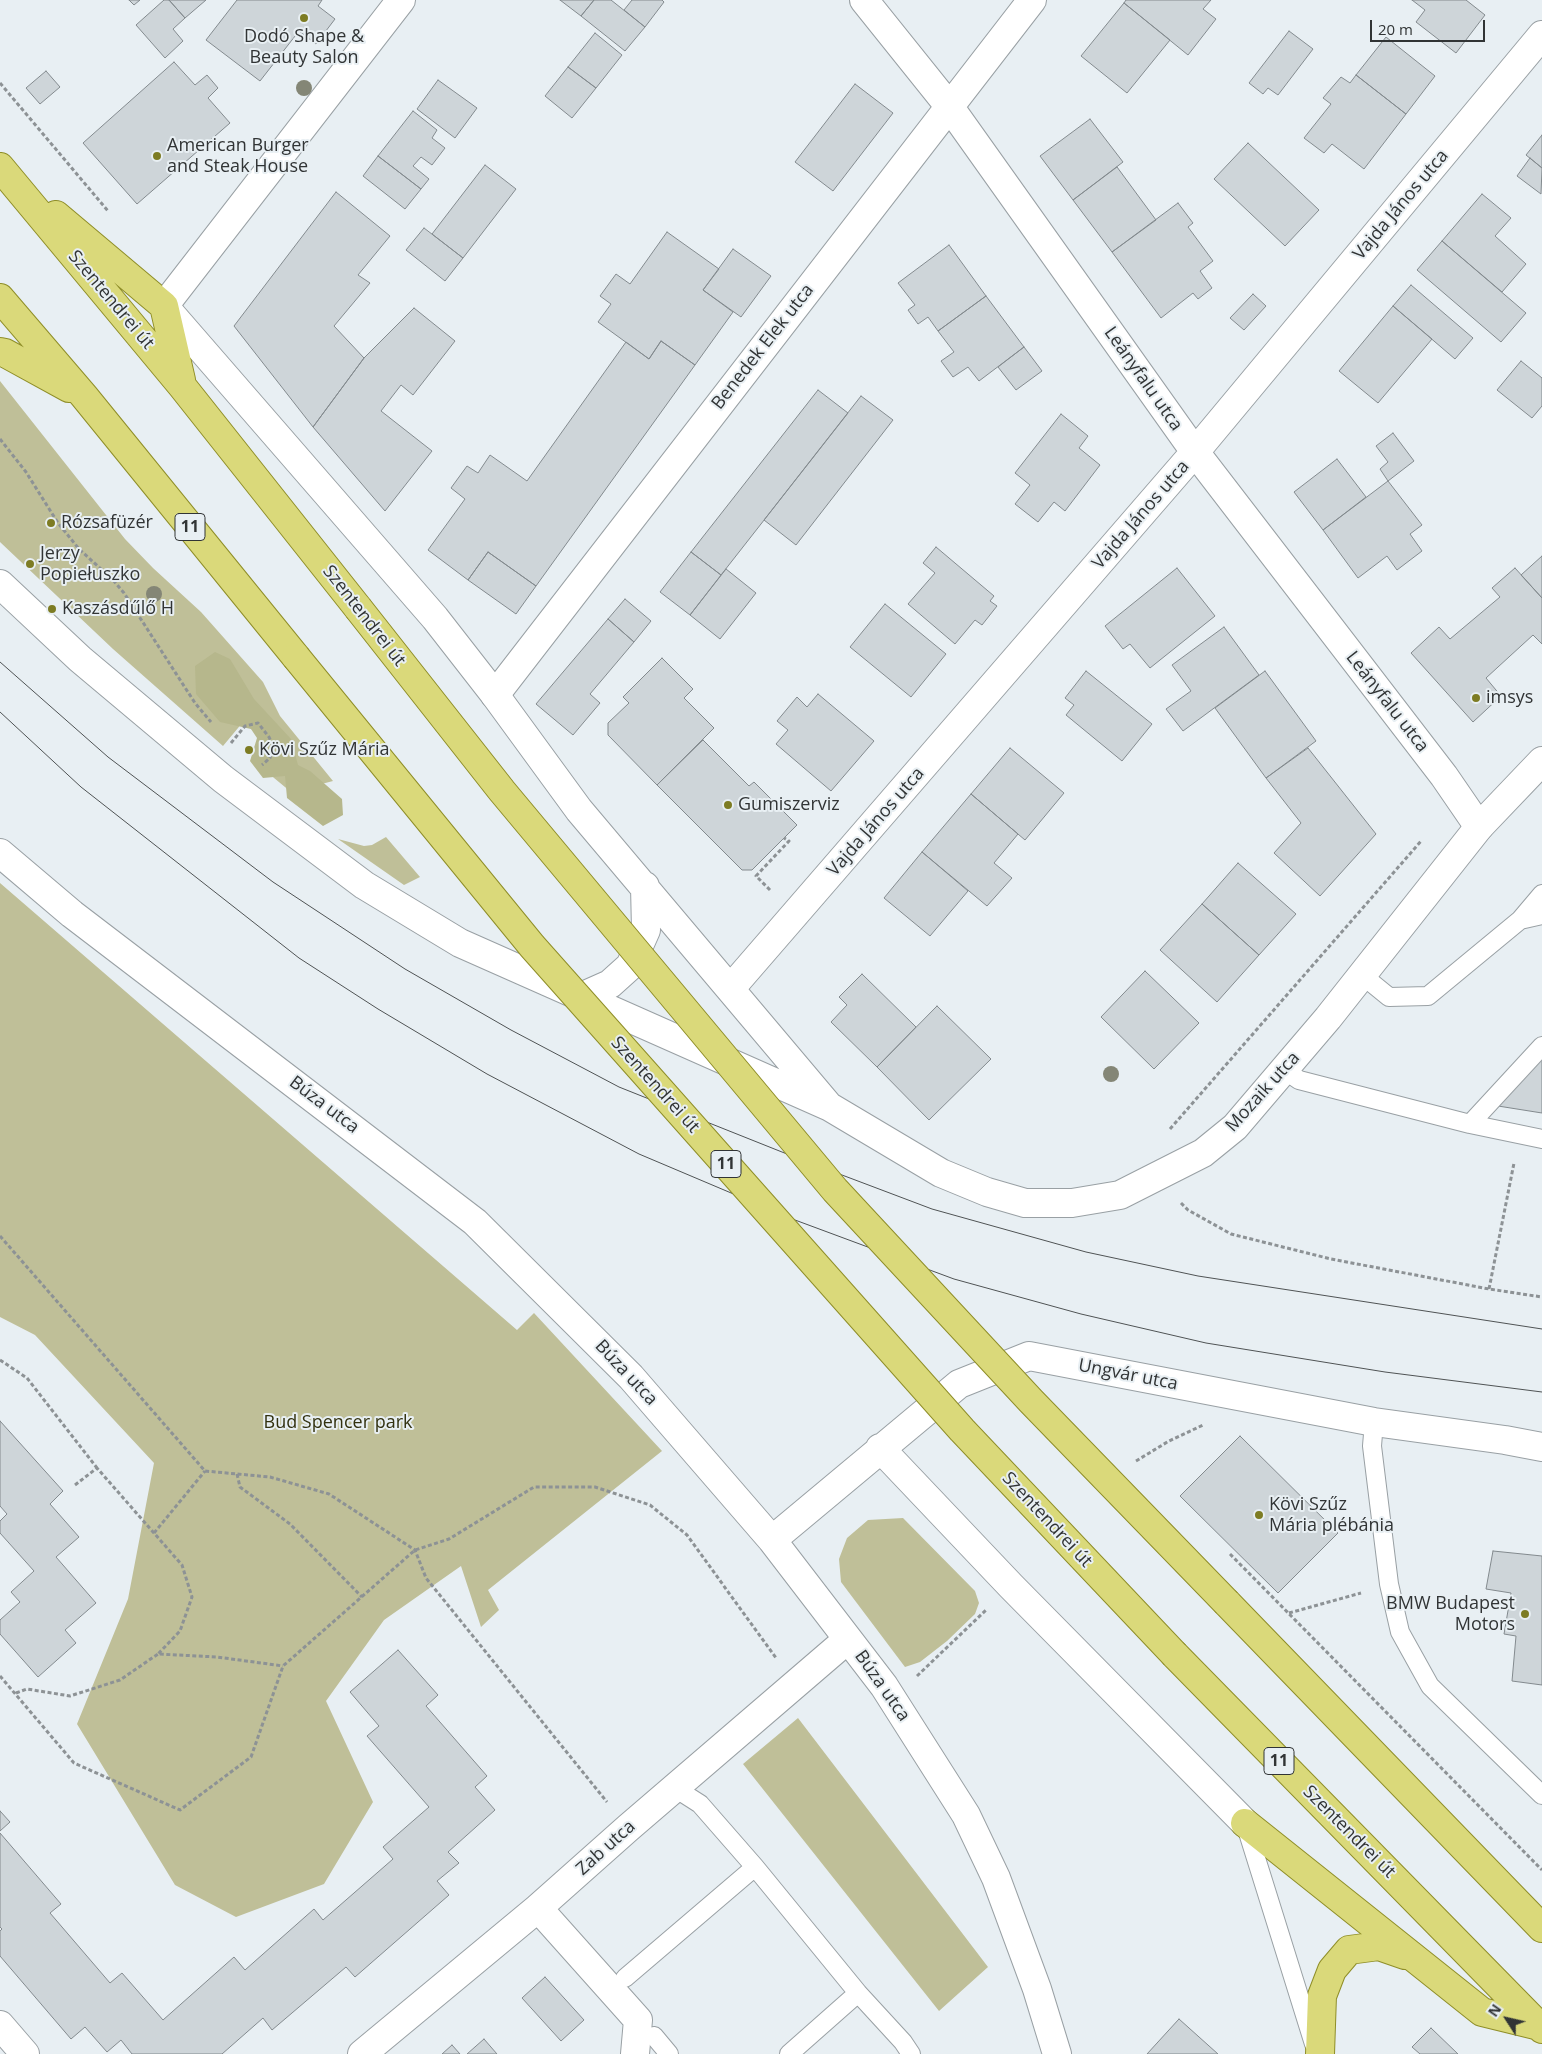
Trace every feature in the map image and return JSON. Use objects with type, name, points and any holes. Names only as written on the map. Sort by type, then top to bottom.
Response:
[{"type":"main road","points":[[1,168],[164,306],[182,386]]},
{"type":"main road","name":"Szentendrei út","points":[[1,168],[182,386],[502,791],[835,1190],[1031,1401],[1542,1928]]},
{"type":"main road","name":"Szentendrei út","points":[[0,298],[84,396],[544,960],[962,1430],[1175,1655],[1541,2027]]},
{"type":"main road","points":[[0,352],[84,396]]},
{"type":"main road","points":[[1245,1823],[1482,2012],[1541,2027]]},
{"type":"main road","points":[[1319,2054],[1322,1996],[1332,1970],[1348,1950],[1379,1946],[1416,1959]]},
{"type":"street","points":[[401,0],[164,306],[435,618],[495,694],[579,810],[830,1107]]},
{"type":"street","name":"Leányfalu utca","points":[[864,0],[949,106],[1195,452],[1460,798],[1479,827]]},
{"type":"street","name":"Benedek Elek utca","points":[[495,694],[1032,0]]},
{"type":"street","name":"Vajda János utca","points":[[731,988],[1195,452],[1542,35]]},
{"type":"street","name":"Szentendrei út","points":[[0,584],[80,659],[223,780],[364,885],[460,943],[830,1107]]},
{"type":"street","name":"Mozaik utca","points":[[830,1107],[941,1173],[987,1192],[1025,1203],[1072,1203],[1120,1195],[1156,1178],[1203,1153],[1235,1127],[1328,1018],[1479,827],[1542,761]]},
{"type":"street","name":"Búza utca","points":[[0,853],[72,914],[475,1222],[631,1376],[772,1540],[884,1686],[966,1815],[996,1878],[1037,1988],[1057,2054]]},
{"type":"street","points":[[583,996],[610,984],[630,966],[646,930],[645,886]]},
{"type":"street","name":"Ungvár utca","points":[[772,1540],[958,1384],[1029,1356],[1374,1422],[1542,1447]]},
{"type":"street","points":[[880,1448],[1010,1586],[1245,1823]]},
{"type":"street","name":"Zab utca","points":[[362,2054],[538,1908],[848,1639]]},
{"type":"street","points":[[538,1908],[638,2020],[645,2045]]},
{"type":"street","points":[[0,2025],[25,2054]]},
{"type":"lane","points":[[1362,975],[1390,997],[1428,996],[1520,920],[1542,894]]},
{"type":"lane","points":[[1520,920],[1542,915]]},
{"type":"lane","points":[[1470,1124],[1542,1046]]},
{"type":"lane","points":[[1283,1069],[1299,1080],[1470,1124],[1542,1139]]},
{"type":"lane","points":[[1374,1422],[1372,1446],[1390,1584],[1400,1632],[1430,1686],[1542,1795]]},
{"type":"lane","points":[[675,1788],[700,1804],[755,1867],[858,1993],[903,2042],[911,2054]]},
{"type":"lane","points":[[1245,1823],[1319,2054]]},
{"type":"lane","points":[[625,1978],[755,1867]]},
{"type":"lane","points":[[789,2054],[858,1993]]},
{"type":"lane","points":[[645,2045],[670,2054]]},
{"type":"path","points":[[0,83],[114,219]]},
{"type":"path","points":[[0,439],[26,472],[58,523],[78,549],[113,580],[124,593],[195,703],[213,724]]},
{"type":"path","points":[[228,748],[245,726],[258,723],[273,746],[270,758],[256,768]]},
{"type":"path","points":[[225,736],[232,742]]},
{"type":"path","points":[[1426,835],[1151,1151],[1156,1178],[1188,1210],[1231,1234],[1330,1259],[1489,1289],[1542,1296]]},
{"type":"path","points":[[772,893],[756,876],[789,841],[784,838]]},
{"type":"path","points":[[1489,1289],[1519,1135]]},
{"type":"path","points":[[0,1236],[205,1472],[270,1477],[329,1494],[415,1550],[426,1578],[628,1828]]},
{"type":"path","points":[[0,1360],[26,1378],[97,1468],[182,1565],[192,1597],[180,1631],[158,1654],[120,1680],[70,1696],[27,1689],[16,1693]]},
{"type":"path","points":[[75,1485],[97,1468]]},
{"type":"path","points":[[154,1533],[205,1472]]},
{"type":"path","points":[[237,1474],[240,1487],[290,1524],[362,1597]]},
{"type":"path","points":[[0,1676],[74,1764],[180,1810],[252,1757],[284,1666],[415,1550],[449,1539],[534,1487],[595,1486],[650,1505],[687,1535],[795,1685]]},
{"type":"path","points":[[1390,1584],[1289,1613],[1542,1870]]},
{"type":"path","points":[[884,1686],[909,1684],[1010,1586]]},
{"type":"path","points":[[158,1654],[217,1657],[284,1666]]},
{"type":"green space","points":[[0,381],[125,539],[153,568],[201,612],[263,682],[280,716],[333,781],[291,792],[268,773],[281,754],[243,722],[223,746],[113,649],[0,542]]},
{"type":"green space","points":[[215,652],[230,659],[254,699],[291,739],[298,765],[310,771],[342,799],[343,815],[323,826],[287,798],[285,776],[263,778],[250,761],[257,738],[251,729],[220,722],[196,694],[195,666]]},
{"type":"green space","points":[[386,837],[420,877],[404,885],[338,839],[364,846],[372,845]]},
{"type":"green space","name":"Bud Spencer park","points":[[0,883],[517,1330],[534,1313],[662,1451],[488,1590],[499,1610],[481,1627],[461,1566],[384,1620],[326,1701],[373,1802],[324,1884],[236,1917],[175,1885],[77,1724],[128,1599],[154,1463],[35,1335],[0,1317]]},
{"type":"green space","points":[[903,1518],[975,1591],[979,1603],[975,1614],[947,1641],[920,1662],[905,1667],[841,1582],[839,1559],[847,1538],[868,1520]]},
{"type":"green space","points":[[798,1718],[988,1967],[939,2011],[743,1764]]},
{"type":"building","points":[[129,0],[140,0],[134,5]]},
{"type":"building","points":[[164,0],[169,0],[185,18],[173,29],[183,41],[165,58],[136,25]]},
{"type":"building","points":[[169,0],[206,0],[185,18]]},
{"type":"building","points":[[237,0],[322,0],[318,6],[335,19],[316,44],[299,31],[260,81],[206,40]]},
{"type":"building","points":[[560,0],[594,0],[581,16]]},
{"type":"building","points":[[594,0],[611,0],[645,27],[625,51],[581,16]]},
{"type":"building","points":[[632,0],[662,0],[664,2],[645,27],[624,10]]},
{"type":"building","points":[[1126,0],[1211,0],[1203,9],[1216,19],[1188,55],[1124,3]]},
{"type":"building","points":[[1412,0],[1466,0],[1485,15],[1456,53],[1416,22],[1425,10]]},
{"type":"building","points":[[1124,3],[1170,40],[1127,93],[1081,56]]},
{"type":"building","points":[[1289,31],[1313,49],[1278,95],[1268,88],[1263,94],[1249,83]]},
{"type":"building","points":[[595,33],[622,55],[596,88],[568,67]]},
{"type":"building","points":[[1386,37],[1435,76],[1406,114],[1356,75]]},
{"type":"building","points":[[174,62],[195,85],[207,75],[218,88],[208,98],[230,123],[137,204],[83,143]]},
{"type":"building","points":[[568,67],[596,88],[572,118],[545,96]]},
{"type":"building","points":[[46,71],[60,87],[40,104],[26,88]]},
{"type":"building","points":[[1356,75],[1406,114],[1364,169],[1332,144],[1324,153],[1304,138],[1331,104],[1323,98],[1341,77],[1350,83]]},
{"type":"building","points":[[438,80],[477,108],[455,138],[417,109]]},
{"type":"building","points":[[855,84],[893,113],[833,191],[795,162]]},
{"type":"building","points":[[413,111],[437,130],[432,138],[445,148],[432,165],[421,157],[413,166],[429,179],[421,189],[378,156]]},
{"type":"building","points":[[1090,119],[1123,162],[1073,200],[1040,156]]},
{"type":"building","points":[[1542,135],[1542,168],[1526,155]]},
{"type":"building","points":[[1248,143],[1319,210],[1285,246],[1214,179]]},
{"type":"building","points":[[378,156],[421,189],[405,209],[363,176]]},
{"type":"building","points":[[1530,158],[1542,168],[1541,194],[1517,176]]},
{"type":"building","points":[[485,165],[516,189],[463,258],[432,234]]},
{"type":"building","points":[[1117,167],[1156,220],[1112,252],[1073,200]]},
{"type":"building","points":[[336,192],[390,236],[358,275],[370,283],[334,326],[364,358],[313,427],[234,326]]},
{"type":"building","points":[[1482,194],[1511,218],[1495,236],[1526,264],[1502,292],[1442,241]]},
{"type":"building","points":[[1178,203],[1193,223],[1188,227],[1213,261],[1200,271],[1212,288],[1198,299],[1193,293],[1161,318],[1112,252]]},
{"type":"building","points":[[424,228],[463,258],[445,281],[406,250]]},
{"type":"building","points":[[667,232],[719,269],[703,290],[733,312],[695,365],[661,341],[649,359],[598,322],[611,304],[600,296],[616,274],[630,284]]},
{"type":"building","points":[[1442,241],[1526,313],[1501,342],[1417,270]]},
{"type":"building","points":[[949,245],[986,296],[938,331],[928,317],[918,324],[908,310],[915,305],[898,283]]},
{"type":"building","points":[[733,249],[771,276],[741,317],[703,290]]},
{"type":"building","points":[[1411,285],[1473,338],[1455,359],[1393,306]]},
{"type":"building","points":[[1253,294],[1266,306],[1244,330],[1230,318]]},
{"type":"building","points":[[986,296],[1024,347],[979,381],[968,367],[953,377],[941,361],[954,352],[938,331]]},
{"type":"building","points":[[1393,306],[1432,339],[1378,403],[1339,371]]},
{"type":"building","points":[[414,308],[455,341],[413,395],[401,385],[381,411],[432,451],[385,511],[313,427],[364,358]]},
{"type":"building","points":[[661,341],[695,365],[536,586],[488,552],[468,580],[428,550],[465,499],[451,488],[467,466],[478,473],[490,455],[527,481],[626,342],[649,359]]},
{"type":"building","points":[[1024,347],[1042,371],[1016,390],[998,367]]},
{"type":"building","points":[[1521,361],[1542,378],[1542,406],[1532,418],[1497,390]]},
{"type":"building","points":[[818,390],[848,413],[721,575],[691,552]]},
{"type":"building","points":[[861,396],[893,420],[796,545],[764,520]]},
{"type":"building","points":[[1061,414],[1088,436],[1079,448],[1100,465],[1065,511],[1054,502],[1038,522],[1015,504],[1030,485],[1015,473]]},
{"type":"building","points":[[1393,433],[1414,461],[1388,481],[1380,469],[1388,462],[1376,446]]},
{"type":"building","points":[[1337,459],[1366,497],[1323,530],[1294,492]]},
{"type":"building","points":[[1388,481],[1422,525],[1410,534],[1422,551],[1397,570],[1387,556],[1358,578],[1323,530]]},
{"type":"building","points":[[936,547],[994,596],[990,601],[997,606],[982,625],[975,620],[955,644],[908,604],[935,573],[923,563]]},
{"type":"building","points":[[488,552],[536,586],[516,614],[468,580]]},
{"type":"building","points":[[691,552],[721,575],[690,615],[660,592]]},
{"type":"building","points":[[1542,556],[1542,598],[1521,575]]},
{"type":"building","points":[[1177,568],[1215,616],[1150,668],[1130,644],[1123,649],[1105,626]]},
{"type":"building","points":[[1515,568],[1542,598],[1542,644],[1533,635],[1486,678],[1501,696],[1473,722],[1411,653],[1439,627],[1450,639],[1500,597],[1492,588]]},
{"type":"building","points":[[726,569],[756,593],[720,639],[690,615]]},
{"type":"building","points":[[625,599],[651,621],[634,642],[608,619]]},
{"type":"building","points":[[885,604],[946,654],[911,697],[850,647]]},
{"type":"building","points":[[608,619],[634,642],[590,694],[600,703],[573,735],[536,704]]},
{"type":"building","points":[[1224,627],[1259,675],[1183,731],[1166,709],[1191,691],[1172,665]]},
{"type":"building","points":[[662,658],[693,689],[684,698],[714,728],[657,785],[608,735],[608,723],[629,703],[623,697]]},
{"type":"building","points":[[1086,671],[1152,724],[1122,761],[1066,715],[1074,705],[1065,698]]},
{"type":"building","points":[[1265,671],[1316,741],[1266,778],[1215,708]]},
{"type":"building","points":[[818,694],[874,741],[831,791],[776,744],[788,730],[777,721],[797,697],[807,707]]},
{"type":"building","name":"Gumiszerviz","points":[[703,740],[749,786],[754,782],[797,825],[752,870],[742,870],[657,785]]},
{"type":"building","points":[[1010,748],[1064,793],[1025,840],[971,794]]},
{"type":"building","points":[[1308,748],[1376,834],[1320,896],[1274,853],[1301,823],[1266,778]]},
{"type":"building","points":[[971,794],[1018,834],[994,863],[1012,878],[987,906],[922,852]]},
{"type":"building","points":[[922,852],[968,891],[930,936],[884,898]]},
{"type":"building","points":[[1238,863],[1296,914],[1259,955],[1202,904]]},
{"type":"building","points":[[1202,904],[1259,955],[1217,1002],[1160,950]]},
{"type":"building","points":[[1145,971],[1199,1023],[1154,1069],[1101,1017]]},
{"type":"building","points":[[862,974],[916,1027],[877,1067],[831,1022],[847,1005],[839,997]]},
{"type":"building","points":[[937,1006],[991,1059],[929,1120],[877,1067]]},
{"type":"building","points":[[1542,1058],[1542,1113],[1498,1106]]},
{"type":"building","points":[[0,1421],[63,1491],[50,1504],[79,1537],[56,1557],[96,1603],[65,1630],[76,1643],[38,1677],[0,1634],[0,1620],[20,1602],[11,1592],[34,1571],[0,1533],[0,1521],[7,1514],[0,1506]]},
{"type":"building","name":"Kövi Szűz Mária plébánia","points":[[1240,1436],[1338,1533],[1278,1593],[1180,1496]]},
{"type":"building","name":"BMW Budapest Motors","points":[[1493,1551],[1542,1556],[1542,1685],[1512,1681],[1516,1636],[1504,1634],[1511,1593],[1486,1589]]},
{"type":"building","points":[[398,1650],[438,1695],[426,1706],[487,1776],[475,1787],[495,1810],[448,1852],[459,1863],[437,1881],[449,1895],[355,1977],[346,1967],[272,2030],[263,2018],[222,2054],[132,2054],[121,2040],[107,2052],[85,2027],[71,2039],[0,1956],[0,1931],[2,1929],[0,1927],[0,1833],[61,1904],[50,1913],[110,1983],[122,1973],[163,2020],[234,1957],[245,1970],[314,1909],[323,1920],[393,1859],[383,1847],[429,1807],[367,1736],[379,1726],[350,1692]]},
{"type":"building","points":[[0,1811],[10,1822],[0,1831]]},
{"type":"building","points":[[545,1977],[584,2020],[561,2041],[522,1998]]},
{"type":"building","points":[[1179,2019],[1218,2054],[1147,2054]]},
{"type":"building","points":[[1431,2028],[1458,2054],[1420,2054],[1412,2047]]},
{"type":"building","points":[[484,2039],[497,2054],[467,2054]]},
{"type":"building","points":[[452,2045],[460,2054],[442,2054]]},
{"type":"tram line","points":[[0,662],[108,757],[273,882],[405,969],[511,1030],[619,1087],[797,1158],[932,1209],[1086,1252],[1198,1276],[1542,1329]]},
{"type":"tram line","points":[[0,712],[81,787],[299,958],[378,1009],[487,1074],[639,1154],[795,1220],[954,1279],[1081,1314],[1206,1343],[1385,1372],[1542,1392]]},
{"type":"place","name":"Dodó Shape & Beauty Salon","points":[[304,18]]},
{"type":"place","name":"American Burger and Steak House","points":[[157,156]]},
{"type":"place","name":"Rózsafüzér","points":[[51,523]]},
{"type":"place","name":"Jerzy Popiełuszko","points":[[30,564]]},
{"type":"place","name":"Kaszásdűlő H","points":[[52,609]]},
{"type":"place","name":"imsys","points":[[1476,698]]},
{"type":"place","name":"Kövi Szűz Mária","points":[[249,750]]},
{"type":"place","name":"Gumiszerviz","points":[[728,805]]},
{"type":"place","name":"Kövi Szűz Mária plébánia","points":[[1259,1515]]},
{"type":"place","name":"BMW Budapest Motors","points":[[1525,1614]]}]
